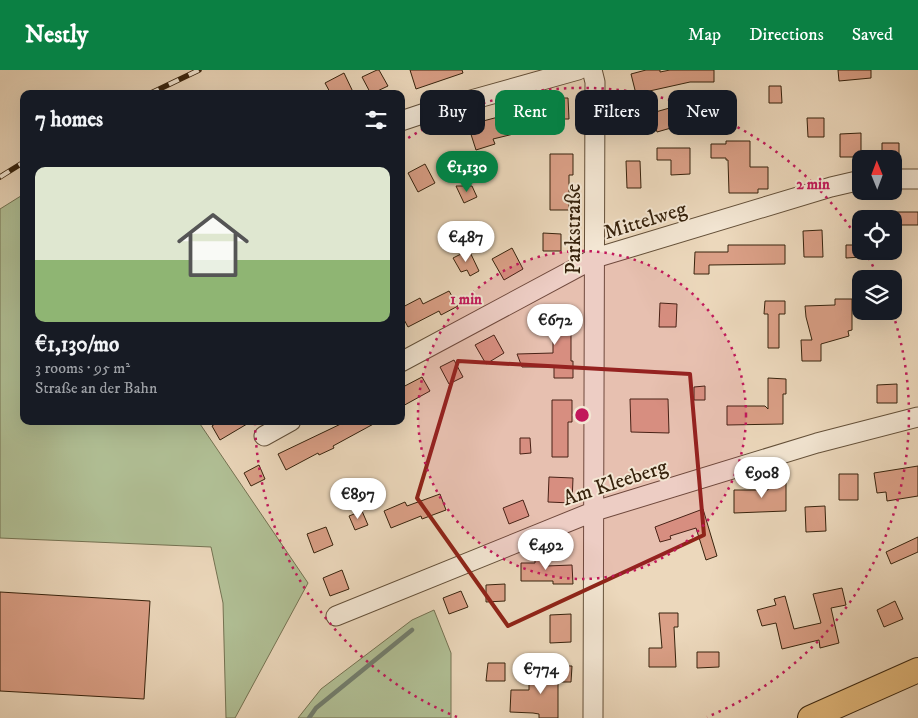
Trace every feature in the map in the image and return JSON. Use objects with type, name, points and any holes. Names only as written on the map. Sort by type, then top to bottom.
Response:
[{"type":"main road","points":[[810,718],[918,670]]},
{"type":"street","points":[[405,120],[578,70]]},
{"type":"street","name":"Parkstraße","points":[[592,70],[596,82],[593,718]]},
{"type":"street","points":[[902,179],[918,179]]},
{"type":"street","name":"Mittelweg","points":[[405,360],[596,258],[852,182]]},
{"type":"street","name":"Am Kleeberg","points":[[336,616],[595,511],[817,443],[918,417]]},
{"type":"street","points":[[264,436],[284,425]]},
{"type":"highlighted area","points":[[458,361],[690,374],[704,535],[508,626],[417,498]]},
{"type":"green space","points":[[20,196],[20,425],[201,425],[308,583],[235,718],[226,718],[223,603],[211,547],[0,538],[0,209]]},
{"type":"green space","points":[[434,610],[451,653],[451,718],[298,718],[321,689],[412,620]]},
{"type":"building","points":[[379,70],[388,86],[380,90],[369,90],[362,77]]},
{"type":"building","points":[[410,70],[462,70],[463,73],[416,89]]},
{"type":"building","points":[[646,70],[660,70],[660,72],[670,70],[714,70],[714,82],[690,82],[654,90],[635,90],[631,74]]},
{"type":"building","points":[[838,70],[871,70],[871,78],[839,81]]},
{"type":"building","points":[[344,73],[352,90],[329,90],[325,83]]},
{"type":"building","points":[[769,86],[781,86],[782,103],[769,103]]},
{"type":"building","points":[[565,98],[568,98],[569,119],[565,119]]},
{"type":"building","points":[[668,108],[668,129],[658,132],[658,111]]},
{"type":"building","points":[[495,118],[495,135],[510,135],[493,139],[495,144],[476,150],[471,135],[485,135],[485,121]]},
{"type":"building","points":[[807,118],[824,118],[824,137],[808,137]]},
{"type":"building","points":[[861,133],[861,150],[852,150],[852,157],[840,157],[840,134]]},
{"type":"building","points":[[726,141],[750,141],[750,167],[768,167],[768,189],[758,189],[758,193],[729,193],[728,160],[726,158],[711,158],[711,144],[726,144]]},
{"type":"building","points":[[882,143],[899,143],[899,150],[882,150]]},
{"type":"building","points":[[657,148],[690,148],[690,174],[671,175],[671,160],[657,160]]},
{"type":"building","points":[[550,154],[573,154],[573,175],[569,175],[569,210],[550,210]]},
{"type":"building","points":[[626,161],[640,161],[641,188],[627,188]]},
{"type":"building","points":[[425,164],[435,183],[418,192],[408,173]]},
{"type":"building","points":[[456,186],[472,186],[477,197],[464,203]]},
{"type":"building","points":[[902,212],[918,212],[918,225],[902,225]]},
{"type":"building","points":[[822,230],[823,257],[804,257],[803,231]]},
{"type":"building","points":[[543,233],[561,234],[561,251],[543,251]]},
{"type":"building","points":[[728,245],[785,245],[785,264],[709,265],[709,274],[694,274],[695,252],[728,252]]},
{"type":"building","points":[[846,245],[852,245],[852,258],[846,258]]},
{"type":"building","points":[[512,248],[523,269],[504,280],[492,259]]},
{"type":"building","points":[[469,250],[479,271],[470,276],[467,270],[461,272],[453,258]]},
{"type":"building","points":[[449,291],[458,306],[441,315],[439,311],[408,327],[405,321],[405,306],[420,298],[423,304]]},
{"type":"building","points":[[835,299],[852,299],[852,330],[848,331],[849,336],[821,344],[821,361],[802,361],[801,340],[812,340],[805,306],[835,305]]},
{"type":"building","points":[[765,301],[785,301],[785,314],[779,314],[779,348],[768,348],[768,314],[764,314]]},
{"type":"building","points":[[660,303],[677,304],[676,327],[659,327]]},
{"type":"building","points":[[546,307],[571,307],[571,361],[573,361],[573,378],[554,378],[554,367],[522,367],[517,354],[553,353],[553,321],[546,321]]},
{"type":"building","points":[[494,335],[504,353],[486,364],[475,345]]},
{"type":"building","points":[[454,360],[463,377],[449,384],[440,367]]},
{"type":"building","points":[[422,377],[430,391],[405,405],[405,386]]},
{"type":"building","points":[[768,378],[786,379],[786,394],[783,394],[783,424],[727,425],[727,406],[765,406],[768,409]]},
{"type":"building","points":[[897,384],[897,403],[877,403],[877,385]]},
{"type":"building","points":[[705,386],[705,400],[694,400],[694,387]]},
{"type":"building","points":[[630,399],[668,399],[669,433],[631,432]]},
{"type":"building","points":[[552,400],[572,400],[572,422],[568,422],[568,457],[552,457]]},
{"type":"building","points":[[213,425],[245,425],[220,440],[212,426]]},
{"type":"building","points":[[339,425],[372,425],[333,446],[334,448],[319,455],[318,453],[286,470],[278,454]]},
{"type":"building","points":[[520,438],[530,438],[531,453],[520,454]]},
{"type":"building","points":[[259,465],[265,479],[251,486],[244,473]]},
{"type":"building","points":[[918,466],[918,496],[887,501],[886,492],[877,493],[874,473]]},
{"type":"building","points":[[839,474],[858,474],[858,500],[839,500]]},
{"type":"building","points":[[549,477],[573,478],[572,503],[548,502]]},
{"type":"building","points":[[768,482],[786,482],[786,511],[734,513],[734,490],[768,490]]},
{"type":"building","points":[[440,494],[446,510],[422,519],[421,516],[391,528],[384,511],[405,502],[407,506]]},
{"type":"building","points":[[523,500],[529,516],[509,524],[503,508]]},
{"type":"building","points":[[825,506],[826,531],[806,532],[805,507]]},
{"type":"building","points":[[703,509],[717,556],[706,560],[696,528],[670,536],[671,539],[660,542],[655,527]]},
{"type":"building","points":[[362,511],[368,525],[355,530],[349,516]]},
{"type":"building","points":[[326,527],[333,545],[314,553],[307,534]]},
{"type":"building","points":[[918,537],[918,552],[891,564],[886,552]]},
{"type":"building","points":[[541,545],[546,557],[546,566],[572,565],[573,584],[553,584],[553,581],[521,581],[521,563],[535,563],[535,547]]},
{"type":"building","points":[[342,570],[349,589],[330,596],[323,578]]},
{"type":"building","points":[[505,584],[505,601],[486,602],[486,585]]},
{"type":"building","points":[[842,588],[846,605],[831,608],[839,643],[820,648],[819,640],[782,649],[776,623],[762,626],[757,610],[776,605],[774,599],[785,596],[794,629],[821,623],[813,594]]},
{"type":"building","points":[[461,591],[468,607],[449,614],[443,598]]},
{"type":"building","points":[[0,592],[150,601],[144,699],[0,691]]},
{"type":"building","points":[[895,601],[903,619],[884,627],[877,610]]},
{"type":"building","points":[[659,613],[678,613],[678,627],[674,627],[676,667],[649,667],[649,648],[662,648]]},
{"type":"building","points":[[571,614],[571,642],[550,643],[550,615]]},
{"type":"building","points":[[697,652],[719,652],[719,667],[697,668]]},
{"type":"building","points":[[488,663],[505,663],[505,681],[486,681]]},
{"type":"building","points":[[555,666],[572,666],[571,682],[558,682],[558,718],[539,718],[539,714],[510,712],[511,690],[529,690],[529,678],[555,678]]},
{"type":"waterway","points":[[309,718],[316,708],[412,630]]},
{"type":"railway","points":[[157,90],[199,70]]},
{"type":"railway","points":[[0,177],[20,164]]}]
